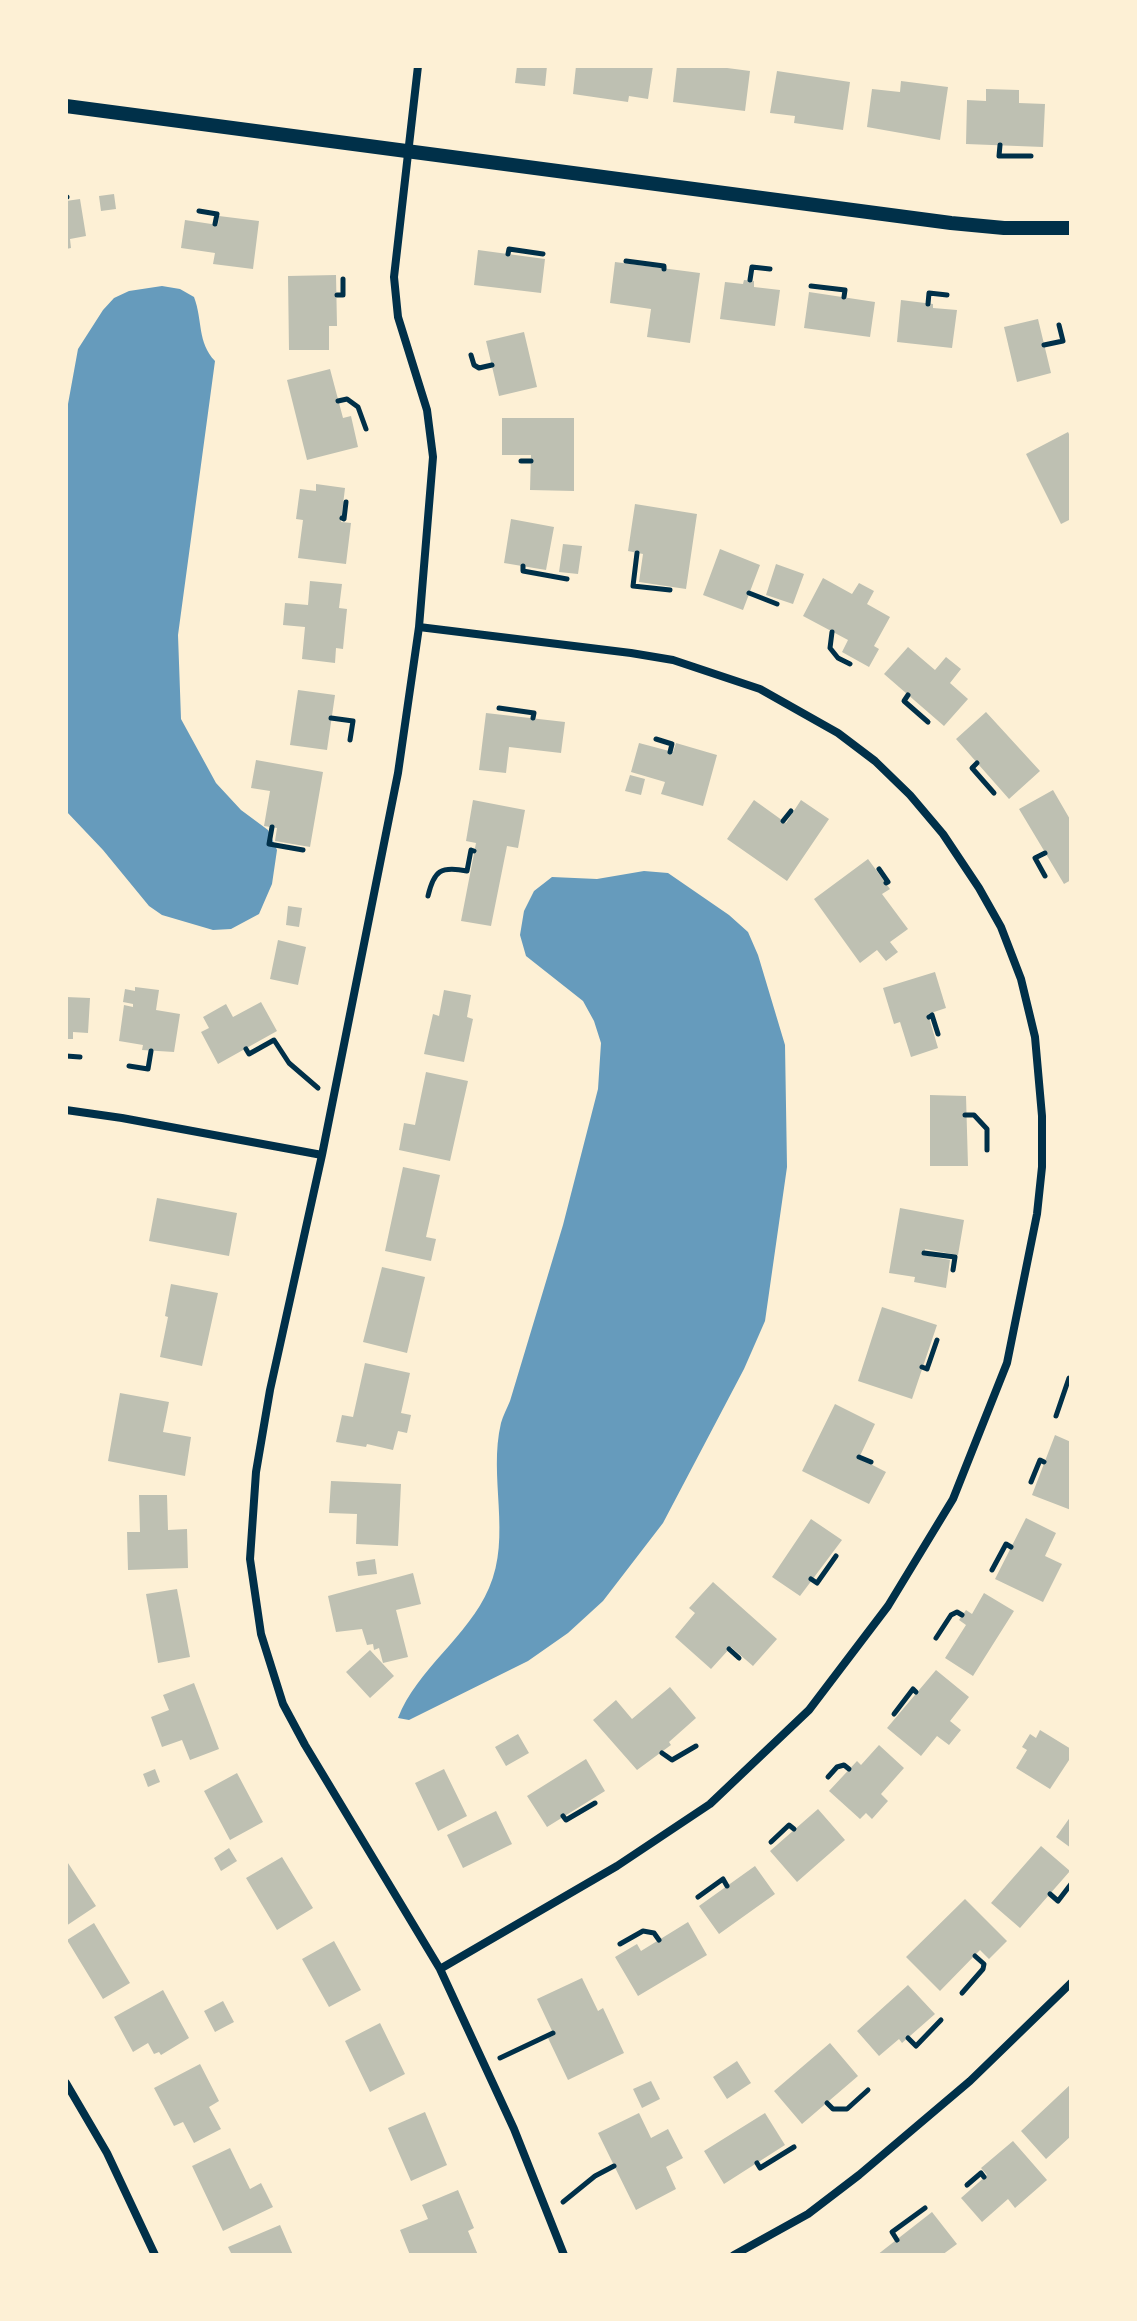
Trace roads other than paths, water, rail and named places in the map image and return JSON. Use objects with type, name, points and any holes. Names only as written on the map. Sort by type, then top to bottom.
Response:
[{"type":"street","points":[[418,66],[394,277],[398,317],[427,410],[433,457],[419,627],[398,773],[322,1155],[270,1390],[256,1472],[250,1559],[261,1634],[283,1704],[440,1969],[514,2129],[564,2255]]},
{"type":"street","points":[[66,106],[951,223],[1004,228],[1071,228]]},
{"type":"street","points":[[419,627],[673,660],[760,689],[838,733],[875,761],[910,795],[943,834],[1001,927],[1021,979],[1035,1037],[1042,1116],[1042,1167],[1037,1214],[1007,1363],[953,1499],[888,1606],[809,1710],[710,1804],[617,1866],[440,1969]]},
{"type":"street","points":[[66,1110],[322,1155]]},
{"type":"street","points":[[734,2255],[808,2214],[859,2175],[970,2081],[1071,1983]]},
{"type":"street","points":[[66,2083],[107,2153],[155,2255]]},
{"type":"water","points":[[162,286],[180,289],[194,297],[205,346],[215,361],[178,635],[181,719],[216,783],[241,810],[268,830],[277,850],[272,884],[259,914],[231,929],[213,930],[162,915],[149,906],[66,811],[66,415],[78,349],[114,298],[129,291]]},
{"type":"water","points":[[644,871],[668,873],[729,915],[748,932],[785,1045],[787,1167],[765,1321],[744,1369],[663,1523],[603,1601],[568,1633],[528,1661],[409,1720],[398,1718],[417,1684],[480,1606],[496,1568],[499,1548],[497,1464],[501,1423],[563,1225],[598,1089],[601,1043],[594,1021],[583,1001],[526,956],[520,935],[524,911],[534,891],[552,877],[597,879]]}]
